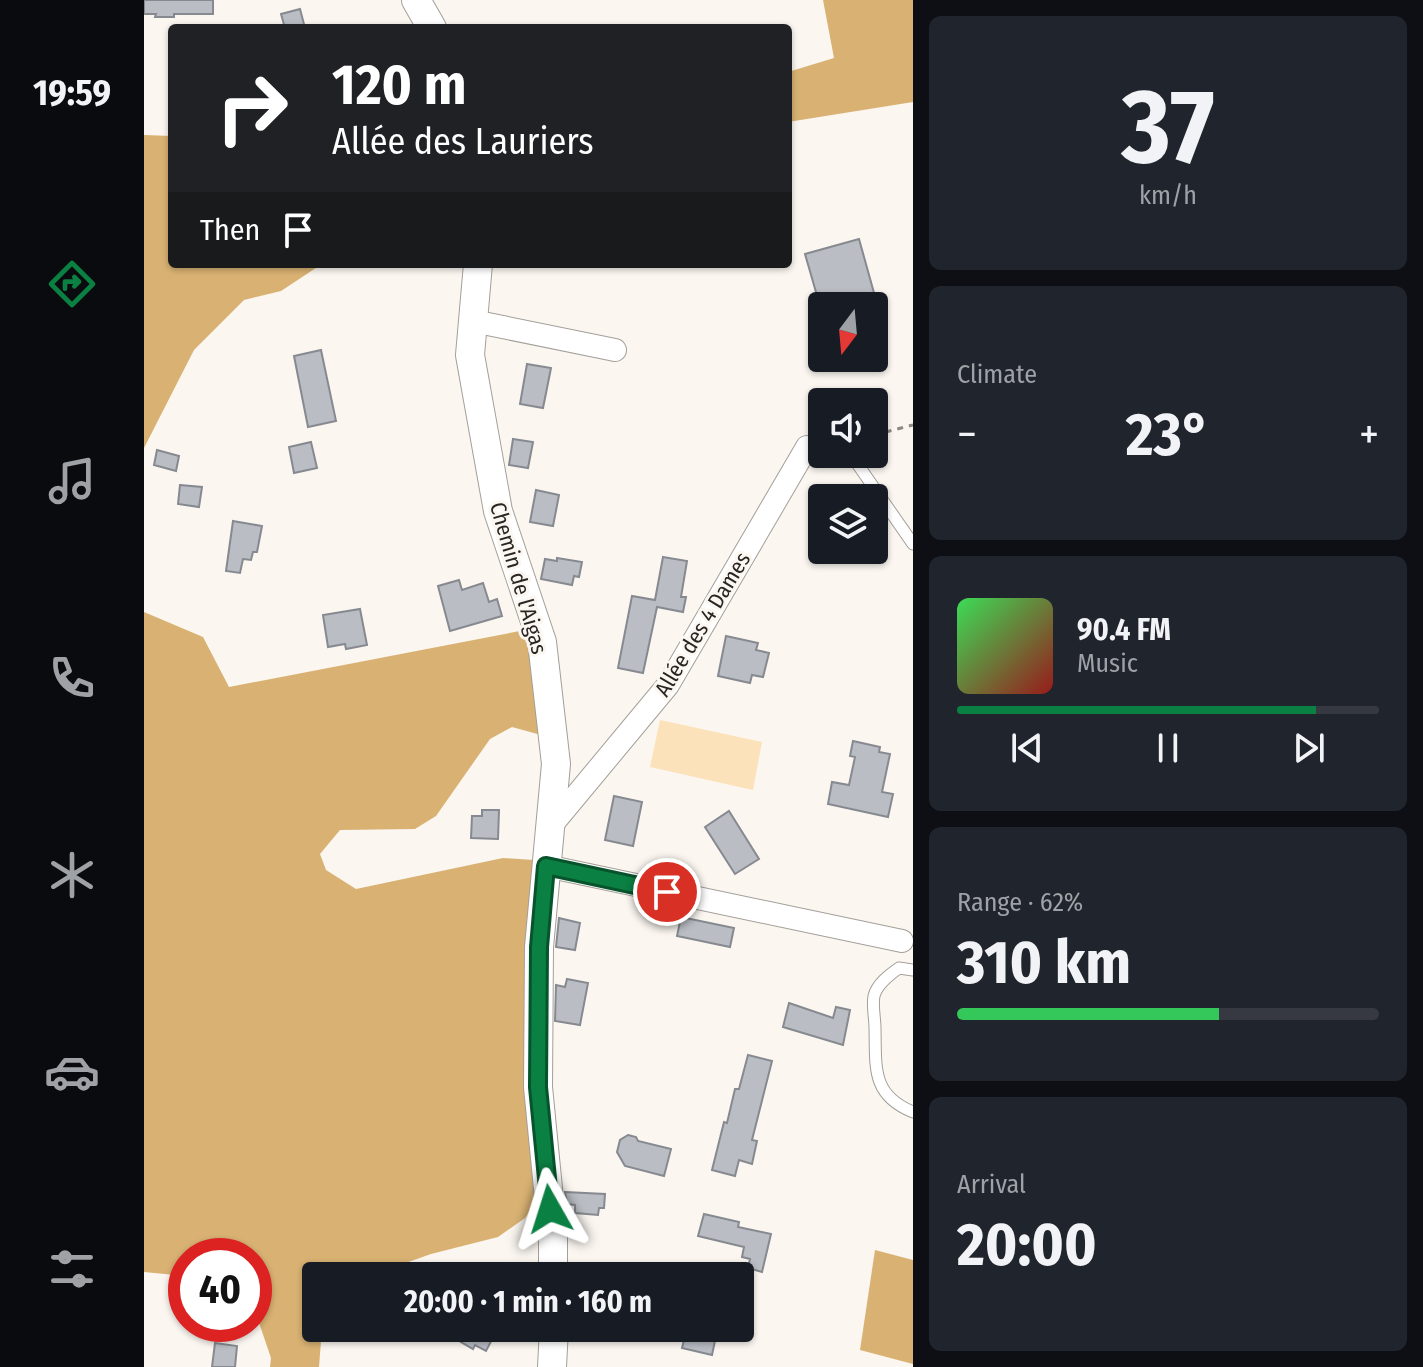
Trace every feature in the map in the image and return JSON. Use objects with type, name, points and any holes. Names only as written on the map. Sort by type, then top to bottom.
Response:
[{"type":"street","points":[[416,0],[430,24]]},
{"type":"street","name":"Chemin de l'Aigas","points":[[478,268],[470,355],[498,511],[542,642],[556,764],[539,947],[538,1087],[553,1262]]},
{"type":"street","points":[[473,321],[615,350]]},
{"type":"street","name":"Allée des 4 Dames","points":[[550,827],[668,685],[808,457]]},
{"type":"street","points":[[546,866],[902,941]]},
{"type":"street","points":[[552,1367],[553,1342]]},
{"type":"lane","points":[[860,468],[913,544]]},
{"type":"lane","points":[[879,937],[896,952],[899,968]]},
{"type":"lane","points":[[913,970],[899,968],[884,979],[874,996],[876,1077],[884,1092],[897,1104],[913,1112]]},
{"type":"path","points":[[888,431],[913,425]]},
{"type":"shaded area","points":[[823,0],[913,0],[913,102],[792,121],[792,71],[834,58]]},
{"type":"shaded area","points":[[144,135],[168,136],[168,268],[316,268],[281,291],[244,300],[194,350],[144,448]]},
{"type":"shaded area","points":[[144,612],[203,637],[229,687],[525,630],[533,660],[541,735],[512,727],[490,739],[436,816],[415,829],[340,830],[320,854],[326,870],[356,889],[503,858],[534,860],[538,1200],[525,1218],[498,1237],[408,1262],[302,1262],[302,1342],[321,1342],[319,1367],[270,1367],[271,1358],[266,1342],[272,1342],[272,1238],[168,1238],[168,1274],[144,1272]]},
{"type":"shaded area","points":[[660,720],[762,742],[753,790],[650,767]]},
{"type":"shaded area","points":[[875,1250],[913,1260],[913,1364],[860,1350]]},
{"type":"building","points":[[144,0],[213,0],[213,14],[155,17],[156,14],[144,14]]},
{"type":"building","points":[[300,9],[304,24],[284,24],[281,14]]},
{"type":"building","points":[[859,239],[874,292],[816,292],[805,254]]},
{"type":"building","points":[[321,350],[336,421],[308,427],[294,356]]},
{"type":"building","points":[[527,364],[551,368],[543,408],[520,404]]},
{"type":"building","points":[[513,439],[533,442],[528,468],[509,465]]},
{"type":"building","points":[[311,442],[317,468],[294,473],[289,447]]},
{"type":"building","points":[[157,450],[179,456],[176,471],[154,465]]},
{"type":"building","points":[[180,485],[202,487],[199,507],[178,504]]},
{"type":"building","points":[[536,490],[559,495],[553,526],[530,522]]},
{"type":"building","points":[[233,521],[262,526],[257,552],[253,552],[251,560],[243,559],[240,573],[226,571]]},
{"type":"building","points":[[663,557],[687,561],[681,597],[686,597],[683,612],[657,607],[643,673],[618,668],[632,596],[655,600]]},
{"type":"building","points":[[557,558],[582,562],[579,577],[574,576],[572,585],[541,579],[545,559],[557,561]]},
{"type":"building","points":[[459,580],[462,590],[483,583],[489,602],[497,599],[502,616],[450,631],[438,586]]},
{"type":"building","points":[[360,609],[367,645],[346,649],[345,644],[328,647],[323,615]]},
{"type":"building","points":[[726,636],[758,643],[756,650],[769,653],[763,677],[752,675],[750,683],[718,676]]},
{"type":"building","points":[[853,741],[880,747],[879,752],[890,754],[882,792],[893,794],[888,817],[828,804],[832,782],[849,785],[855,757],[850,756]]},
{"type":"building","points":[[614,796],[642,802],[633,846],[605,840]]},
{"type":"building","points":[[482,810],[499,810],[498,839],[471,838],[472,816],[482,816]]},
{"type":"building","points":[[729,811],[759,859],[735,874],[705,827]]},
{"type":"building","points":[[681,917],[734,928],[730,947],[677,936]]},
{"type":"building","points":[[559,918],[580,923],[575,950],[556,947]]},
{"type":"building","points":[[567,979],[588,983],[580,1025],[555,1021],[556,985],[565,987]]},
{"type":"building","points":[[789,1003],[833,1018],[836,1007],[850,1010],[843,1045],[783,1027]]},
{"type":"building","points":[[748,1055],[772,1061],[752,1140],[757,1141],[752,1164],[739,1160],[735,1176],[712,1170],[724,1122],[727,1123]]},
{"type":"building","points":[[628,1135],[636,1137],[638,1141],[671,1149],[664,1176],[625,1166],[617,1152],[620,1140]]},
{"type":"building","points":[[565,1192],[605,1194],[604,1208],[599,1208],[598,1215],[575,1213],[575,1205],[567,1204]]},
{"type":"building","points":[[704,1214],[739,1222],[738,1227],[771,1234],[762,1272],[754,1270],[754,1262],[749,1262],[750,1259],[742,1257],[744,1247],[698,1236]]},
{"type":"building","points":[[461,1342],[491,1342],[486,1351],[475,1345],[473,1349]]},
{"type":"building","points":[[684,1342],[715,1342],[712,1355],[682,1348]]},
{"type":"building","points":[[215,1343],[237,1346],[235,1367],[212,1367]]},
{"type":"route","points":[[550,1209],[538,1087],[539,947],[546,866],[667,892]]}]
